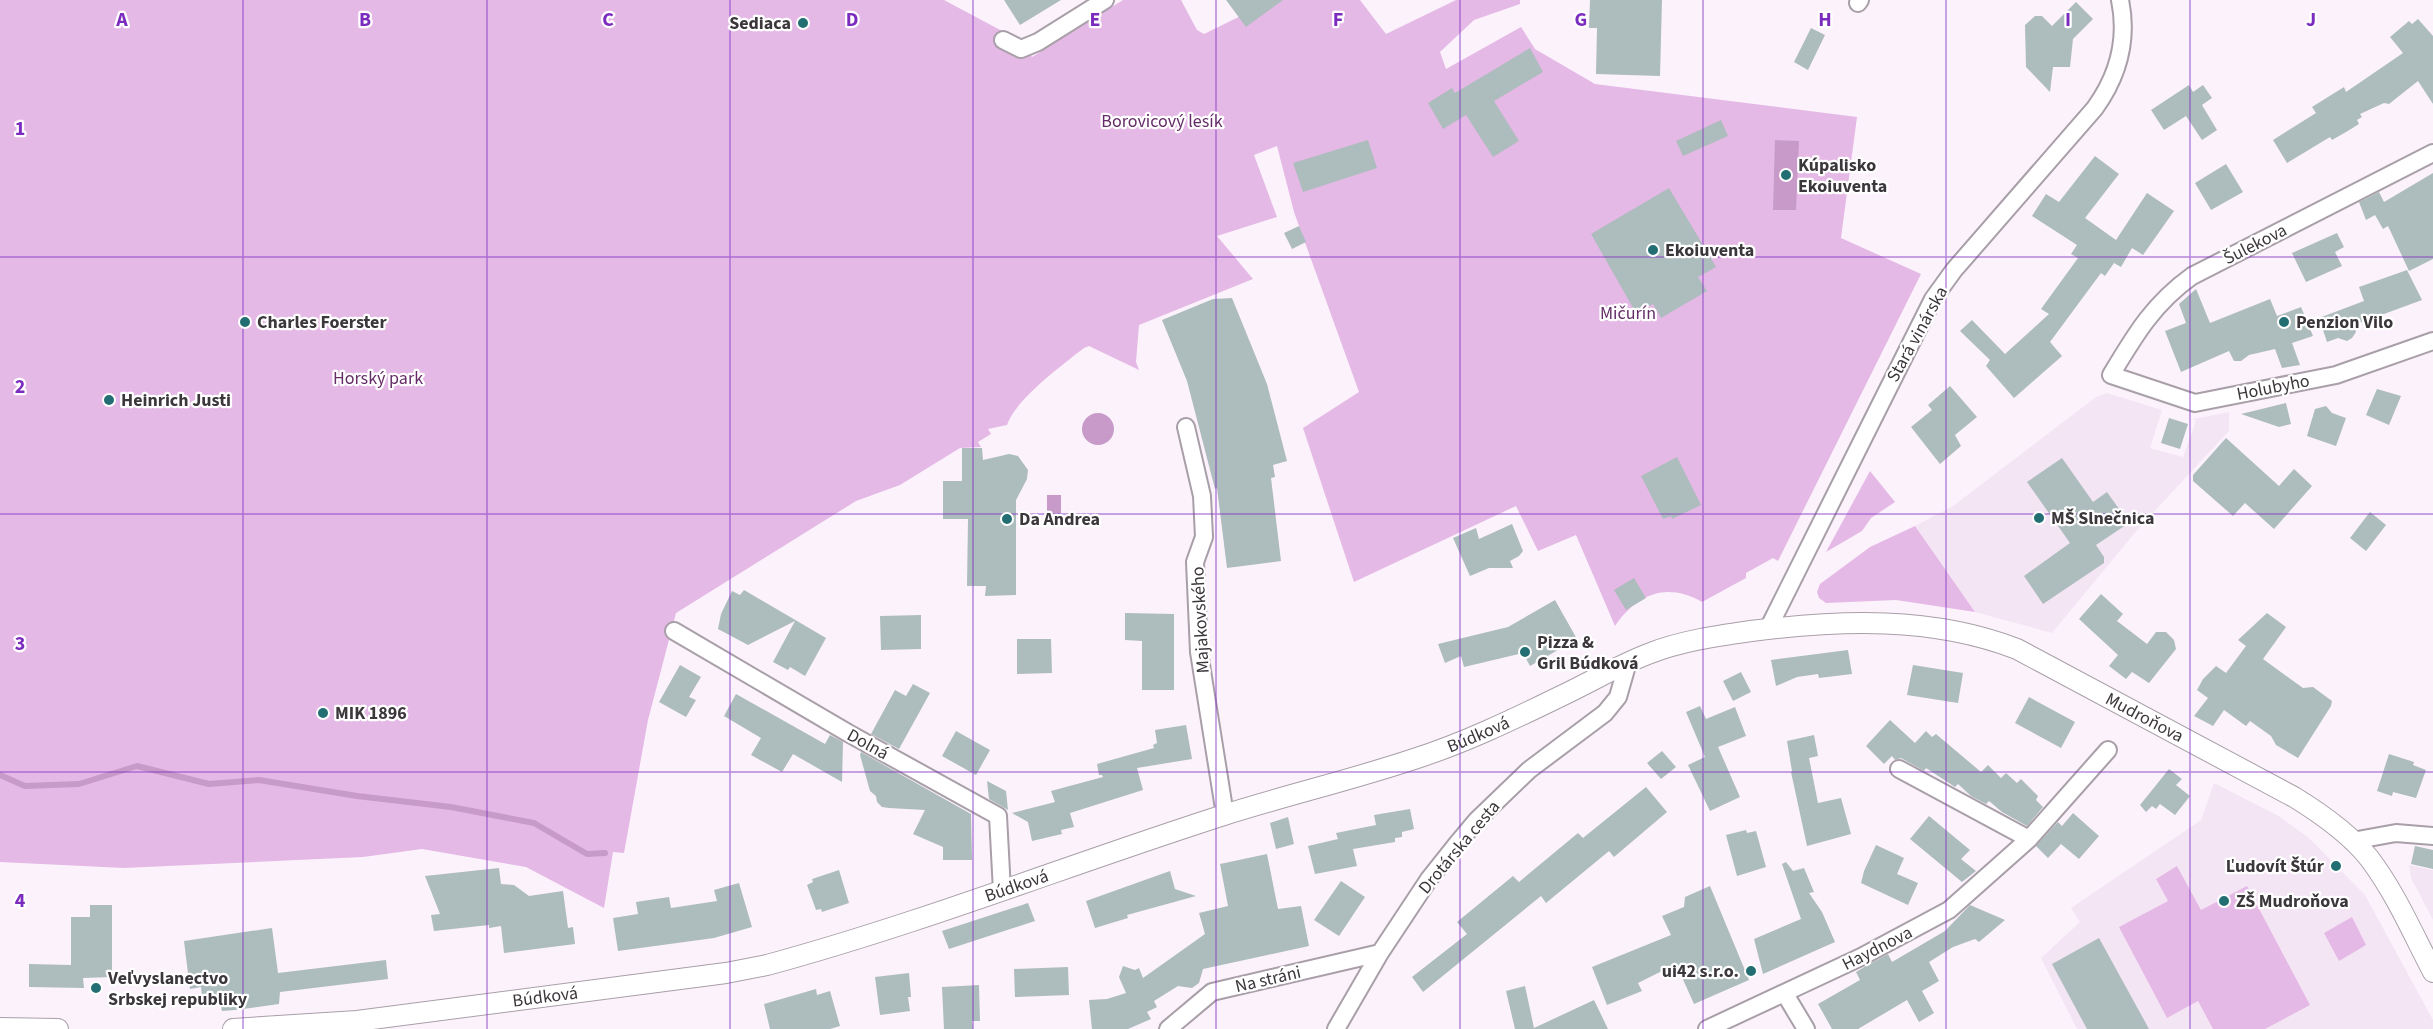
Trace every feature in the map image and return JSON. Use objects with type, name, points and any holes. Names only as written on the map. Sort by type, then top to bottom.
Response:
[{"type":"street","points":[[1003,40],[1021,49],[1038,42],[1105,0]]},
{"type":"street","name":"Stará vinárska","points":[[1768,629],[1933,299],[1954,270],[2095,108],[2110,85],[2122,43],[2123,15],[2120,0]]},
{"type":"street","name":"Šulekova","points":[[2111,375],[2150,313],[2192,276],[2433,153]]},
{"type":"street","name":"Holubyho","points":[[2111,375],[2195,402],[2336,375],[2433,341]]},
{"type":"street","name":"Majakovského","points":[[1186,426],[1202,496],[1204,537],[1195,562],[1199,652],[1226,815]]},
{"type":"street","name":"Mudroňova","points":[[1768,629],[1886,623],[1934,627],[2000,642],[2047,663],[2312,808],[2368,856],[2433,972]]},
{"type":"street","name":"Búdková","points":[[233,1029],[357,1021],[726,973],[794,957],[1002,891],[1226,815],[1365,775],[1448,748],[1629,662],[1671,646],[1768,629]]},
{"type":"street","name":"Dolná","points":[[674,631],[848,733],[998,816],[1002,891]]},
{"type":"street","name":"Drotárska cesta","points":[[1336,1029],[1380,953],[1429,879],[1477,820],[1529,770],[1611,707],[1618,697],[1629,662]]},
{"type":"street","name":"Haydnova","points":[[1707,1029],[1785,994],[1949,910],[2029,838],[2108,750]]},
{"type":"street","points":[[1899,769],[2029,838]]},
{"type":"street","points":[[2352,841],[2397,833],[2433,836]]},
{"type":"street","name":"Na stráni","points":[[1168,1029],[1212,993],[1380,953]]},
{"type":"street","points":[[1785,994],[1806,1029]]},
{"type":"street","points":[[0,1028],[58,1029]]},
{"type":"shaded area","name":"Kúpalisko Ekoiuventa","points":[[1775,140],[1799,141],[1796,210],[1773,210]]},
{"type":"shaded area","name":"MŠ Slnečnica","points":[[2107,393],[2162,410],[2150,448],[2183,457],[2196,421],[2193,419],[2229,412],[2229,431],[2138,529],[2052,633],[1975,612],[1915,526],[1953,506],[2096,397]]},
{"type":"shaded area","points":[[1098,413],[1109,418],[1114,429],[1109,440],[1098,445],[1087,440],[1082,429],[1087,418]]},
{"type":"shaded area","points":[[1047,495],[1061,495],[1061,525],[1047,525]]},
{"type":"shaded area","name":"ZŠ Mudroňova","points":[[2214,783],[2277,815],[2308,837],[2365,895],[2433,1020],[2433,1029],[2077,1029],[2041,958],[2080,922],[2071,908],[2201,820]]},
{"type":"shaded area","points":[[2409,865],[2433,870],[2433,920],[2411,878]]},
{"type":"green space","name":"Horský park","points":[[0,0],[944,0],[1021,41],[1032,57],[1123,0],[1181,0],[1197,30],[1204,34],[1273,0],[1360,0],[1386,34],[1456,0],[1520,0],[1520,4],[1474,20],[1440,52],[1446,69],[1521,27],[1535,49],[1595,84],[1857,117],[1841,238],[1921,274],[1778,561],[1773,558],[1746,573],[1746,578],[1702,602],[1676,593],[1653,594],[1632,606],[1615,626],[1576,535],[1538,551],[1516,506],[1354,582],[1303,428],[1359,392],[1294,212],[1277,146],[1254,155],[1277,217],[1217,236],[1253,279],[1139,325],[1136,362],[1139,370],[1089,346],[1084,348],[1029,394],[1007,425],[988,429],[991,434],[978,442],[981,447],[960,448],[900,485],[856,501],[676,613],[648,720],[624,853],[613,852],[604,908],[526,867],[422,849],[363,857],[124,868],[0,862]]},
{"type":"green space","points":[[1870,471],[1895,502],[1871,518],[1862,531],[1826,552]]},
{"type":"green space","points":[[1915,526],[1975,612],[1896,600],[1826,603],[1819,598],[1817,592],[1820,584],[1870,547]]},
{"type":"green space","points":[[2177,866],[2201,910],[2247,886],[2310,1005],[2265,1029],[2213,1029],[2198,1001],[2167,1018],[2119,927],[2168,901],[2156,879]]},
{"type":"green space","points":[[2352,917],[2366,945],[2339,961],[2324,933]]},
{"type":"building","points":[[1004,0],[1061,0],[1020,25]]},
{"type":"building","points":[[1226,0],[1283,0],[1246,27]]},
{"type":"building","points":[[1590,0],[1662,0],[1660,76],[1596,74],[1597,28],[1589,28]]},
{"type":"building","points":[[2076,2],[2093,19],[2073,39],[2070,67],[2053,67],[2050,92],[2026,67],[2025,25],[2035,16],[2042,16],[2052,26]]},
{"type":"building","points":[[2418,19],[2433,36],[2433,104],[2418,81],[2389,104],[2384,103],[2360,114],[2362,117],[2357,120],[2359,124],[2332,140],[2330,137],[2287,163],[2273,140],[2316,113],[2312,107],[2344,87],[2346,92],[2403,53],[2390,37],[2409,21],[2412,24]]},
{"type":"building","points":[[1811,28],[1825,35],[1808,70],[1794,62]]},
{"type":"building","points":[[1530,48],[1543,72],[1494,101],[1519,141],[1493,157],[1466,115],[1443,129],[1428,103],[1452,88],[1455,93]]},
{"type":"building","points":[[2189,85],[2193,92],[2203,85],[2212,98],[2202,105],[2217,130],[2202,140],[2186,116],[2164,130],[2151,110]]},
{"type":"building","points":[[1721,120],[1728,136],[1683,156],[1676,141]]},
{"type":"building","points":[[1368,140],[1377,168],[1303,192],[1293,163]]},
{"type":"building","points":[[2095,156],[2119,174],[2085,218],[2116,240],[2147,193],[2174,211],[2143,255],[2132,248],[2121,267],[2114,263],[2105,276],[2101,273],[2050,342],[2062,356],[2014,398],[1986,366],[1990,360],[1960,331],[1972,320],[2005,354],[2049,314],[2041,309],[2078,258],[2071,254],[2077,245],[2032,216],[2046,194],[2059,202]]},
{"type":"building","points":[[2226,164],[2243,192],[2211,210],[2195,183]]},
{"type":"building","points":[[2433,173],[2433,259],[2409,271],[2388,226],[2383,229],[2375,215],[2366,220],[2359,202],[2379,192],[2384,202]]},
{"type":"building","name":"Ekoiuventa","points":[[1669,188],[1716,267],[1698,277],[1707,291],[1661,318],[1653,304],[1636,313],[1591,234]]},
{"type":"building","points":[[1299,226],[1306,242],[1292,249],[1284,233]]},
{"type":"building","points":[[2337,233],[2344,247],[2335,252],[2342,266],[2306,282],[2292,253]]},
{"type":"building","points":[[2407,270],[2422,300],[2354,325],[2356,332],[2347,341],[2338,338],[2327,342],[2319,318],[2364,301],[2359,287]]},
{"type":"building","points":[[2196,289],[2210,323],[2270,299],[2277,316],[2301,307],[2313,336],[2292,343],[2300,365],[2282,368],[2275,349],[2249,355],[2241,361],[2234,361],[2229,351],[2181,372],[2165,331],[2186,323],[2179,304]]},
{"type":"building","points":[[1232,298],[1267,384],[1287,461],[1273,465],[1275,477],[1271,478],[1281,561],[1227,568],[1217,488],[1215,489],[1187,381],[1162,320],[1213,299]]},
{"type":"building","points":[[1950,386],[1977,417],[1955,435],[1961,446],[1940,464],[1911,427],[1932,410],[1928,405]]},
{"type":"building","points":[[2377,389],[2401,396],[2389,425],[2366,415]]},
{"type":"building","points":[[2286,403],[2291,424],[2279,427],[2241,414]]},
{"type":"building","points":[[2326,406],[2332,413],[2346,418],[2336,446],[2307,436],[2315,409]]},
{"type":"building","points":[[2169,418],[2188,424],[2180,449],[2161,443]]},
{"type":"building","points":[[2226,438],[2279,486],[2294,469],[2312,486],[2274,529],[2245,503],[2233,516],[2193,481],[2193,475]]},
{"type":"building","points":[[962,448],[982,448],[983,460],[1009,454],[1018,456],[1028,470],[1027,479],[1016,500],[1016,595],[985,596],[986,586],[967,586],[968,519],[943,519],[943,481],[962,481]]},
{"type":"building","points":[[1677,457],[1701,505],[1672,519],[1671,516],[1663,519],[1641,476]]},
{"type":"building","points":[[2062,458],[2093,502],[2107,492],[2129,523],[2096,545],[2104,557],[2104,563],[2043,604],[2024,576],[2070,543],[2027,482]]},
{"type":"building","points":[[2370,512],[2386,525],[2366,551],[2350,538]]},
{"type":"building","points":[[1512,524],[1523,551],[1510,561],[1513,568],[1489,568],[1470,576],[1453,538],[1476,528],[1479,539]]},
{"type":"building","points":[[1634,578],[1646,598],[1626,610],[1614,590]]},
{"type":"building","points":[[744,590],[826,638],[805,676],[790,667],[788,670],[773,662],[795,621],[748,645],[718,629],[721,614],[732,591],[740,595]]},
{"type":"building","points":[[2101,594],[2123,614],[2117,621],[2147,644],[2156,632],[2166,632],[2174,640],[2176,649],[2149,683],[2132,672],[2126,679],[2109,666],[2118,655],[2079,619]]},
{"type":"building","points":[[1555,600],[1577,639],[1530,666],[1523,653],[1464,667],[1461,656],[1445,663],[1438,644],[1508,627]]},
{"type":"building","points":[[1125,613],[1174,614],[1174,690],[1142,690],[1142,641],[1125,640]]},
{"type":"building","points":[[2267,613],[2286,627],[2263,659],[2303,688],[2313,687],[2332,701],[2298,758],[2276,745],[2271,736],[2250,721],[2246,726],[2224,710],[2213,726],[2194,716],[2208,698],[2197,690],[2203,679],[2216,666],[2226,673],[2246,646],[2238,640]]},
{"type":"building","points":[[921,615],[921,649],[881,650],[880,616]]},
{"type":"building","points":[[1017,639],[1051,639],[1052,673],[1017,674]]},
{"type":"building","points":[[1848,650],[1852,674],[1819,678],[1818,674],[1797,677],[1776,686],[1771,660]]},
{"type":"building","points":[[680,665],[701,677],[689,697],[696,700],[686,717],[659,702]]},
{"type":"building","points":[[1913,665],[1963,673],[1958,703],[1907,695]]},
{"type":"building","points":[[1741,672],[1751,692],[1733,701],[1723,681]]},
{"type":"building","points":[[913,684],[930,693],[899,749],[871,734],[895,690],[906,696]]},
{"type":"building","points":[[736,694],[825,744],[830,735],[843,742],[842,782],[793,754],[782,772],[751,755],[761,738],[724,716]]},
{"type":"building","points":[[2029,697],[2075,722],[2061,748],[2015,723]]},
{"type":"building","points":[[1700,706],[1706,719],[1735,707],[1746,736],[1718,747],[1740,797],[1710,811],[1688,765],[1705,757],[1686,712]]},
{"type":"building","points":[[1890,720],[1915,743],[1926,731],[1932,737],[1936,734],[1981,772],[1988,765],[2001,778],[2006,773],[2017,783],[2021,779],[2038,796],[2036,800],[2043,807],[2027,826],[2002,812],[1989,801],[1986,804],[1971,796],[1958,784],[1955,787],[1926,768],[1924,771],[1901,758],[1895,760],[1892,756],[1884,764],[1866,746]]},
{"type":"building","points":[[1186,725],[1192,759],[1137,768],[1143,790],[1070,813],[1074,827],[1061,830],[1062,834],[1032,841],[1028,822],[1012,813],[1055,802],[1051,791],[1103,777],[1099,775],[1097,764],[1154,748],[1153,745],[1157,743],[1155,730]]},
{"type":"building","points":[[956,731],[990,750],[976,775],[942,756]]},
{"type":"building","points":[[1814,735],[1818,756],[1809,758],[1818,803],[1841,798],[1851,834],[1807,846],[1791,772],[1787,741]]},
{"type":"building","points":[[1662,751],[1676,767],[1661,779],[1647,763]]},
{"type":"building","points":[[861,752],[971,814],[972,860],[943,860],[943,847],[913,834],[925,810],[882,807],[870,791]]},
{"type":"building","points":[[2389,754],[2414,762],[2413,765],[2426,770],[2416,798],[2393,792],[2392,796],[2377,791]]},
{"type":"building","points":[[2169,769],[2182,779],[2176,785],[2190,796],[2175,815],[2160,804],[2156,809],[2152,806],[2146,812],[2140,805]]},
{"type":"building","points":[[987,781],[1006,791],[1008,810],[989,799]]},
{"type":"building","points":[[1646,787],[1667,812],[1614,857],[1609,851],[1546,903],[1541,896],[1423,992],[1412,977],[1467,934],[1457,922],[1513,876],[1519,882],[1578,833],[1583,838]]},
{"type":"building","points":[[1410,809],[1414,829],[1402,832],[1402,837],[1395,838],[1395,842],[1353,849],[1357,866],[1315,874],[1308,846],[1338,839],[1336,833],[1376,825],[1374,815]]},
{"type":"building","points":[[2073,813],[2099,836],[2079,859],[2061,844],[2048,858],[2036,846],[2058,822],[2062,826]]},
{"type":"building","points":[[1929,816],[1970,850],[1961,859],[1976,871],[1962,882],[1910,839]]},
{"type":"building","points":[[1288,817],[1294,844],[1276,849],[1270,823]]},
{"type":"building","points":[[1746,830],[1747,833],[1756,831],[1766,867],[1737,876],[1726,835]]},
{"type":"building","points":[[1876,845],[1904,858],[1897,874],[1918,883],[1908,905],[1861,883]]},
{"type":"building","points":[[2415,846],[2433,850],[2433,869],[2411,864]]},
{"type":"building","points":[[1267,854],[1278,909],[1301,906],[1309,946],[1203,969],[1199,983],[1192,988],[1178,986],[1154,1001],[1157,1007],[1147,1012],[1151,1019],[1128,1029],[1092,1029],[1089,1000],[1107,999],[1126,993],[1119,977],[1123,966],[1135,970],[1139,968],[1143,978],[1205,934],[1199,913],[1228,906],[1220,864]]},
{"type":"building","points":[[1786,862],[1793,871],[1804,868],[1814,892],[1809,893],[1822,912],[1835,942],[1763,974],[1754,939],[1801,919],[1782,864]]},
{"type":"building","points":[[499,868],[501,884],[514,885],[529,896],[563,891],[568,928],[573,927],[575,944],[504,953],[501,926],[489,928],[489,925],[434,931],[431,915],[440,914],[425,876]]},
{"type":"building","points":[[839,870],[849,903],[822,912],[821,909],[816,910],[807,885],[813,882],[812,879]]},
{"type":"building","points":[[1170,871],[1175,889],[1196,896],[1127,915],[1128,918],[1095,928],[1086,901]]},
{"type":"building","points":[[1341,881],[1365,897],[1339,936],[1314,920]]},
{"type":"building","points":[[739,883],[752,927],[714,938],[618,951],[613,918],[638,914],[636,902],[669,897],[671,908],[717,901],[714,890]]},
{"type":"building","points":[[1710,886],[1749,980],[1694,1004],[1676,964],[1638,983],[1642,991],[1607,1005],[1592,967],[1671,935],[1662,916],[1684,907],[1685,897]]},
{"type":"building","points":[[1028,903],[1035,921],[949,949],[942,931]]},
{"type":"building","points":[[90,905],[112,905],[112,977],[83,978],[84,988],[29,987],[29,964],[71,965],[71,917],[90,917]]},
{"type":"building","points":[[1970,905],[2005,920],[1979,942],[1975,939],[1953,947],[1929,962],[1939,981],[1922,991],[1934,1013],[1919,1022],[1907,1000],[1858,1029],[1832,1029],[1818,1004],[1860,980],[1856,972],[1866,966],[1888,954],[1892,962],[1945,931]]},
{"type":"building","points":[[272,928],[278,973],[386,960],[388,979],[280,992],[279,1004],[235,1010],[222,1011],[220,1002],[203,1004],[201,987],[190,989],[184,941]]},
{"type":"building","points":[[2099,938],[2149,1029],[2087,1029],[2052,964]]},
{"type":"building","points":[[1068,967],[1069,995],[1015,997],[1014,969]]},
{"type":"building","points":[[909,973],[910,1011],[880,1015],[875,977]]},
{"type":"building","points":[[979,985],[980,1021],[972,1021],[973,1029],[944,1029],[942,987]]},
{"type":"building","points":[[1525,986],[1534,1028],[1594,1000],[1608,1029],[1515,1029],[1506,991]]},
{"type":"building","points":[[816,989],[817,995],[830,991],[840,1026],[830,1029],[770,1029],[764,1004]]},
{"type":"waterway","points":[[0,775],[25,786],[79,784],[137,766],[209,784],[259,780],[357,796],[451,807],[534,823],[587,854],[605,853]]},
{"type":"place","name":"Sediaca","points":[[803,23]]},
{"type":"place","name":"Kúpalisko Ekoiuventa","points":[[1786,175]]},
{"type":"place","name":"Ekoiuventa","points":[[1653,250]]},
{"type":"place","name":"Charles Foerster","points":[[245,322]]},
{"type":"place","name":"Penzion Vilo","points":[[2284,322]]},
{"type":"place","name":"Heinrich Justi","points":[[109,400]]},
{"type":"place","name":"MŠ Slnečnica","points":[[2039,518]]},
{"type":"place","name":"Da Andrea","points":[[1007,519]]},
{"type":"place","name":"Pizza & Gril Búdková","points":[[1525,652]]},
{"type":"place","name":"MIK 1896","points":[[323,713]]},
{"type":"place","name":"Ľudovít Štúr","points":[[2336,866]]},
{"type":"place","name":"ZŠ Mudroňova","points":[[2224,901]]},
{"type":"place","name":"ui42 s.r.o.","points":[[1751,971]]},
{"type":"place","name":"Veľvyslanectvo Srbskej republiky","points":[[96,988]]},
{"type":"park label","name":"Borovicový lesík","points":[[1162,121]]},
{"type":"park label","name":"Mičurín","points":[[1628,313]]}]
